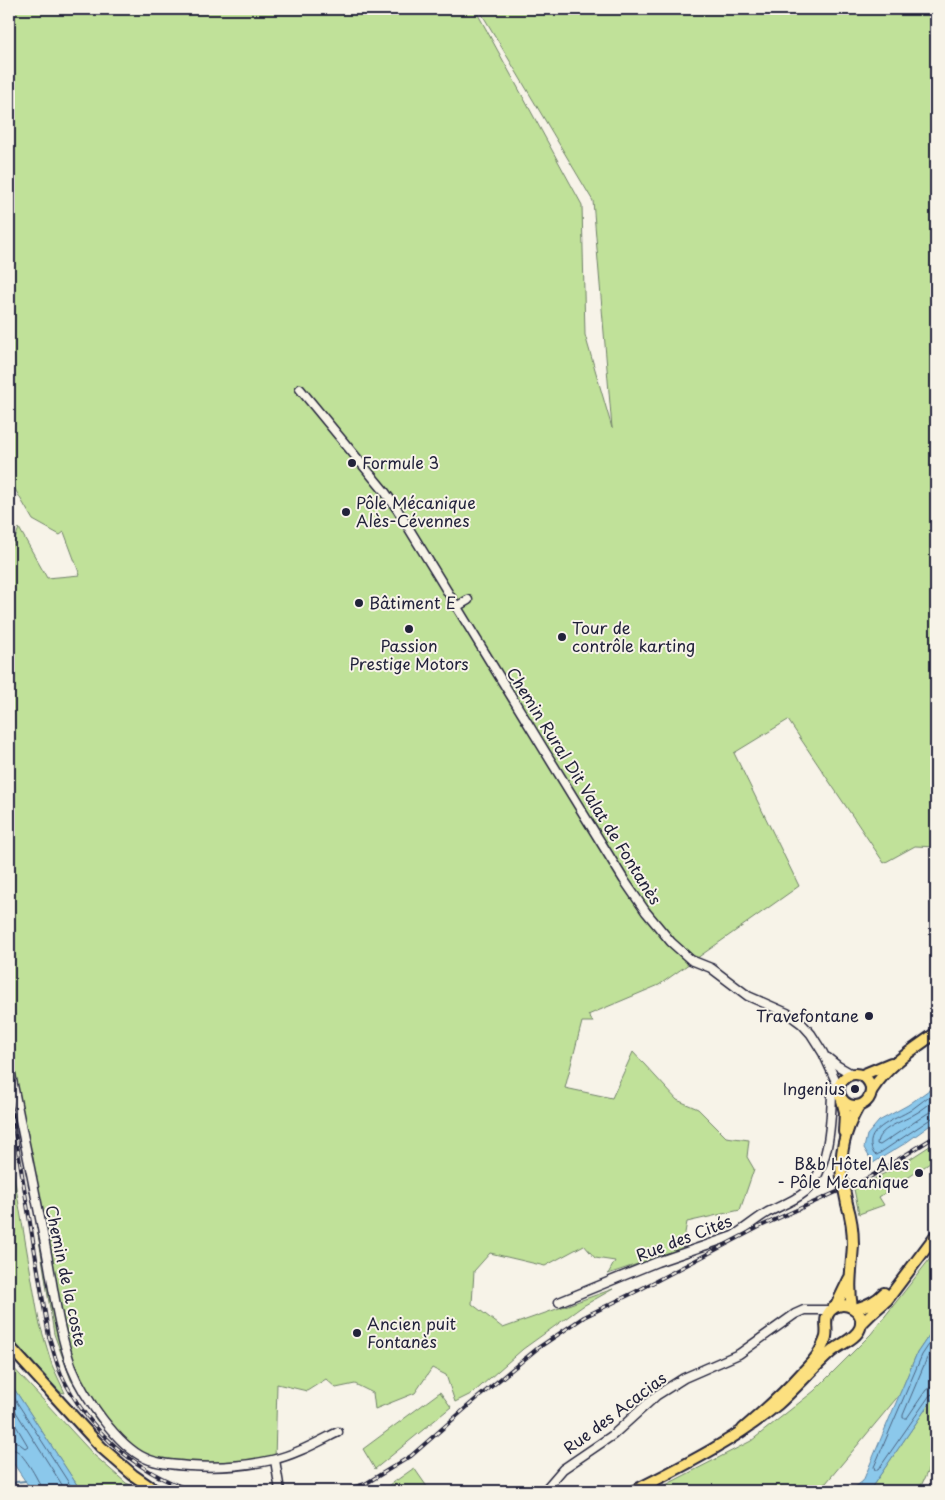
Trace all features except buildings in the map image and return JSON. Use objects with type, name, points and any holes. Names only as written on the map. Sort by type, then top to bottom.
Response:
[{"type":"main road","points":[[844,1141],[858,1107],[868,1100],[881,1077],[898,1059],[936,1033]]},
{"type":"main road","points":[[861,1324],[860,1316],[854,1308],[849,1279],[853,1242],[851,1218],[840,1164],[844,1141],[845,1112],[840,1093],[841,1082],[845,1078],[898,1059]]},
{"type":"main road","points":[[857,1074],[869,1082],[872,1090]]},
{"type":"main road","points":[[840,1093],[848,1105],[858,1107]]},
{"type":"main road","points":[[634,1491],[698,1458],[775,1406],[839,1344],[857,1334],[861,1324],[887,1300],[936,1235]]},
{"type":"main road","points":[[834,1308],[842,1305],[854,1308],[866,1306],[878,1299],[894,1281],[910,1268]]},
{"type":"main road","points":[[743,1429],[774,1402],[819,1353],[826,1335],[826,1324],[849,1279]]},
{"type":"main road","points":[[826,1324],[832,1337],[843,1341],[848,1340]]},
{"type":"main road","points":[[9,1346],[116,1462],[156,1491]]},
{"type":"street","name":"Chemin Rural Dit Valat de Fontanès","points":[[300,390],[390,498],[619,873],[657,927],[691,960],[715,970],[748,996],[787,1013],[797,1020],[811,1034],[823,1053],[840,1093]]},
{"type":"street","points":[[456,607],[468,600]]},
{"type":"street","name":"Chemin Rural Dit Valat de Fontanès","points":[[823,1053],[838,1066],[857,1074]]},
{"type":"street","name":"Chemin de la coste","points":[[9,1064],[63,1337],[73,1369],[87,1398],[99,1415],[134,1452],[146,1459],[205,1467],[246,1465],[274,1460],[338,1432]]},
{"type":"street","name":"Rue des Cités","points":[[559,1302],[657,1262],[733,1236],[766,1213],[798,1197],[810,1185],[824,1157],[832,1121],[832,1094],[840,1093]]},
{"type":"street","name":"Rue des Acacias","points":[[544,1491],[568,1465],[612,1435],[657,1395],[684,1378],[739,1354],[794,1314],[804,1310],[834,1308]]},
{"type":"street","points":[[814,1310],[826,1324]]},
{"type":"street","points":[[274,1460],[280,1491]]},
{"type":"green space","points":[[9,9],[475,9],[582,205],[585,335],[612,428],[593,201],[479,9],[936,9],[936,847],[915,846],[884,863],[788,720],[734,753],[799,886],[659,985],[588,1015],[593,1022],[582,1022],[565,1088],[612,1098],[633,1052],[677,1100],[698,1109],[726,1137],[749,1140],[747,1157],[754,1169],[740,1210],[687,1222],[682,1249],[608,1274],[615,1261],[595,1258],[584,1245],[545,1266],[490,1253],[474,1271],[472,1304],[503,1328],[613,1289],[583,1306],[523,1349],[473,1393],[455,1402],[446,1375],[432,1368],[415,1393],[375,1409],[373,1393],[355,1384],[336,1388],[326,1379],[307,1391],[277,1384],[275,1460],[154,1466],[139,1459],[97,1421],[71,1380],[54,1334],[31,1189],[9,1069],[9,546],[12,547],[19,528],[47,578],[80,575],[64,532],[60,535],[33,520],[9,479]]},
{"type":"green space","points":[[936,1142],[936,1159],[879,1197],[884,1205],[859,1214],[854,1189],[899,1166]]},
{"type":"green space","points":[[9,1147],[39,1321],[52,1365],[65,1393],[60,1392],[9,1337]]},
{"type":"green space","points":[[936,1251],[936,1325],[917,1353],[900,1394],[826,1483],[808,1491],[654,1491],[751,1441],[814,1391],[871,1334]]},
{"type":"green space","points":[[9,1363],[94,1455],[126,1483],[143,1491],[81,1491],[9,1381]]},
{"type":"green space","points":[[440,1392],[451,1407],[375,1469],[363,1449]]},
{"type":"green space","points":[[936,1394],[936,1451],[919,1491],[869,1491]]},
{"type":"green space","points":[[414,1468],[430,1491],[383,1490]]},
{"type":"water","points":[[936,1085],[936,1121],[873,1163],[864,1148],[867,1135],[879,1121],[908,1105]]},
{"type":"water","points":[[936,1325],[936,1394],[869,1491],[850,1491],[863,1481],[917,1353]]},
{"type":"water","points":[[9,1381],[81,1491],[32,1491],[9,1457]]},
{"type":"waterway","points":[[9,1486],[16,1482],[25,1481]]},
{"type":"railway","points":[[9,1096],[49,1337],[61,1374],[84,1413],[115,1446],[152,1472],[172,1483],[193,1491]]},
{"type":"railway","points":[[342,1491],[365,1484],[411,1456],[538,1348],[584,1317],[761,1226],[870,1177],[936,1136]]},
{"type":"place","name":"Formule 3","points":[[352,463]]},
{"type":"place","name":"Pôle Mécanique Alès-Cévennes","points":[[346,512]]},
{"type":"place","name":"Bâtiment E","points":[[359,603]]},
{"type":"place","name":"Passion Prestige Motors","points":[[409,629]]},
{"type":"place","name":"Tour de contrôle karting","points":[[562,637]]},
{"type":"place","name":"Travefontane","points":[[869,1016]]},
{"type":"place","name":"Ingenius","points":[[855,1089]]},
{"type":"place","name":"B&b Hôtel Ales - Pôle Mécanique","points":[[919,1173]]},
{"type":"place","name":"Ancien puit Fontanès","points":[[357,1333]]}]
